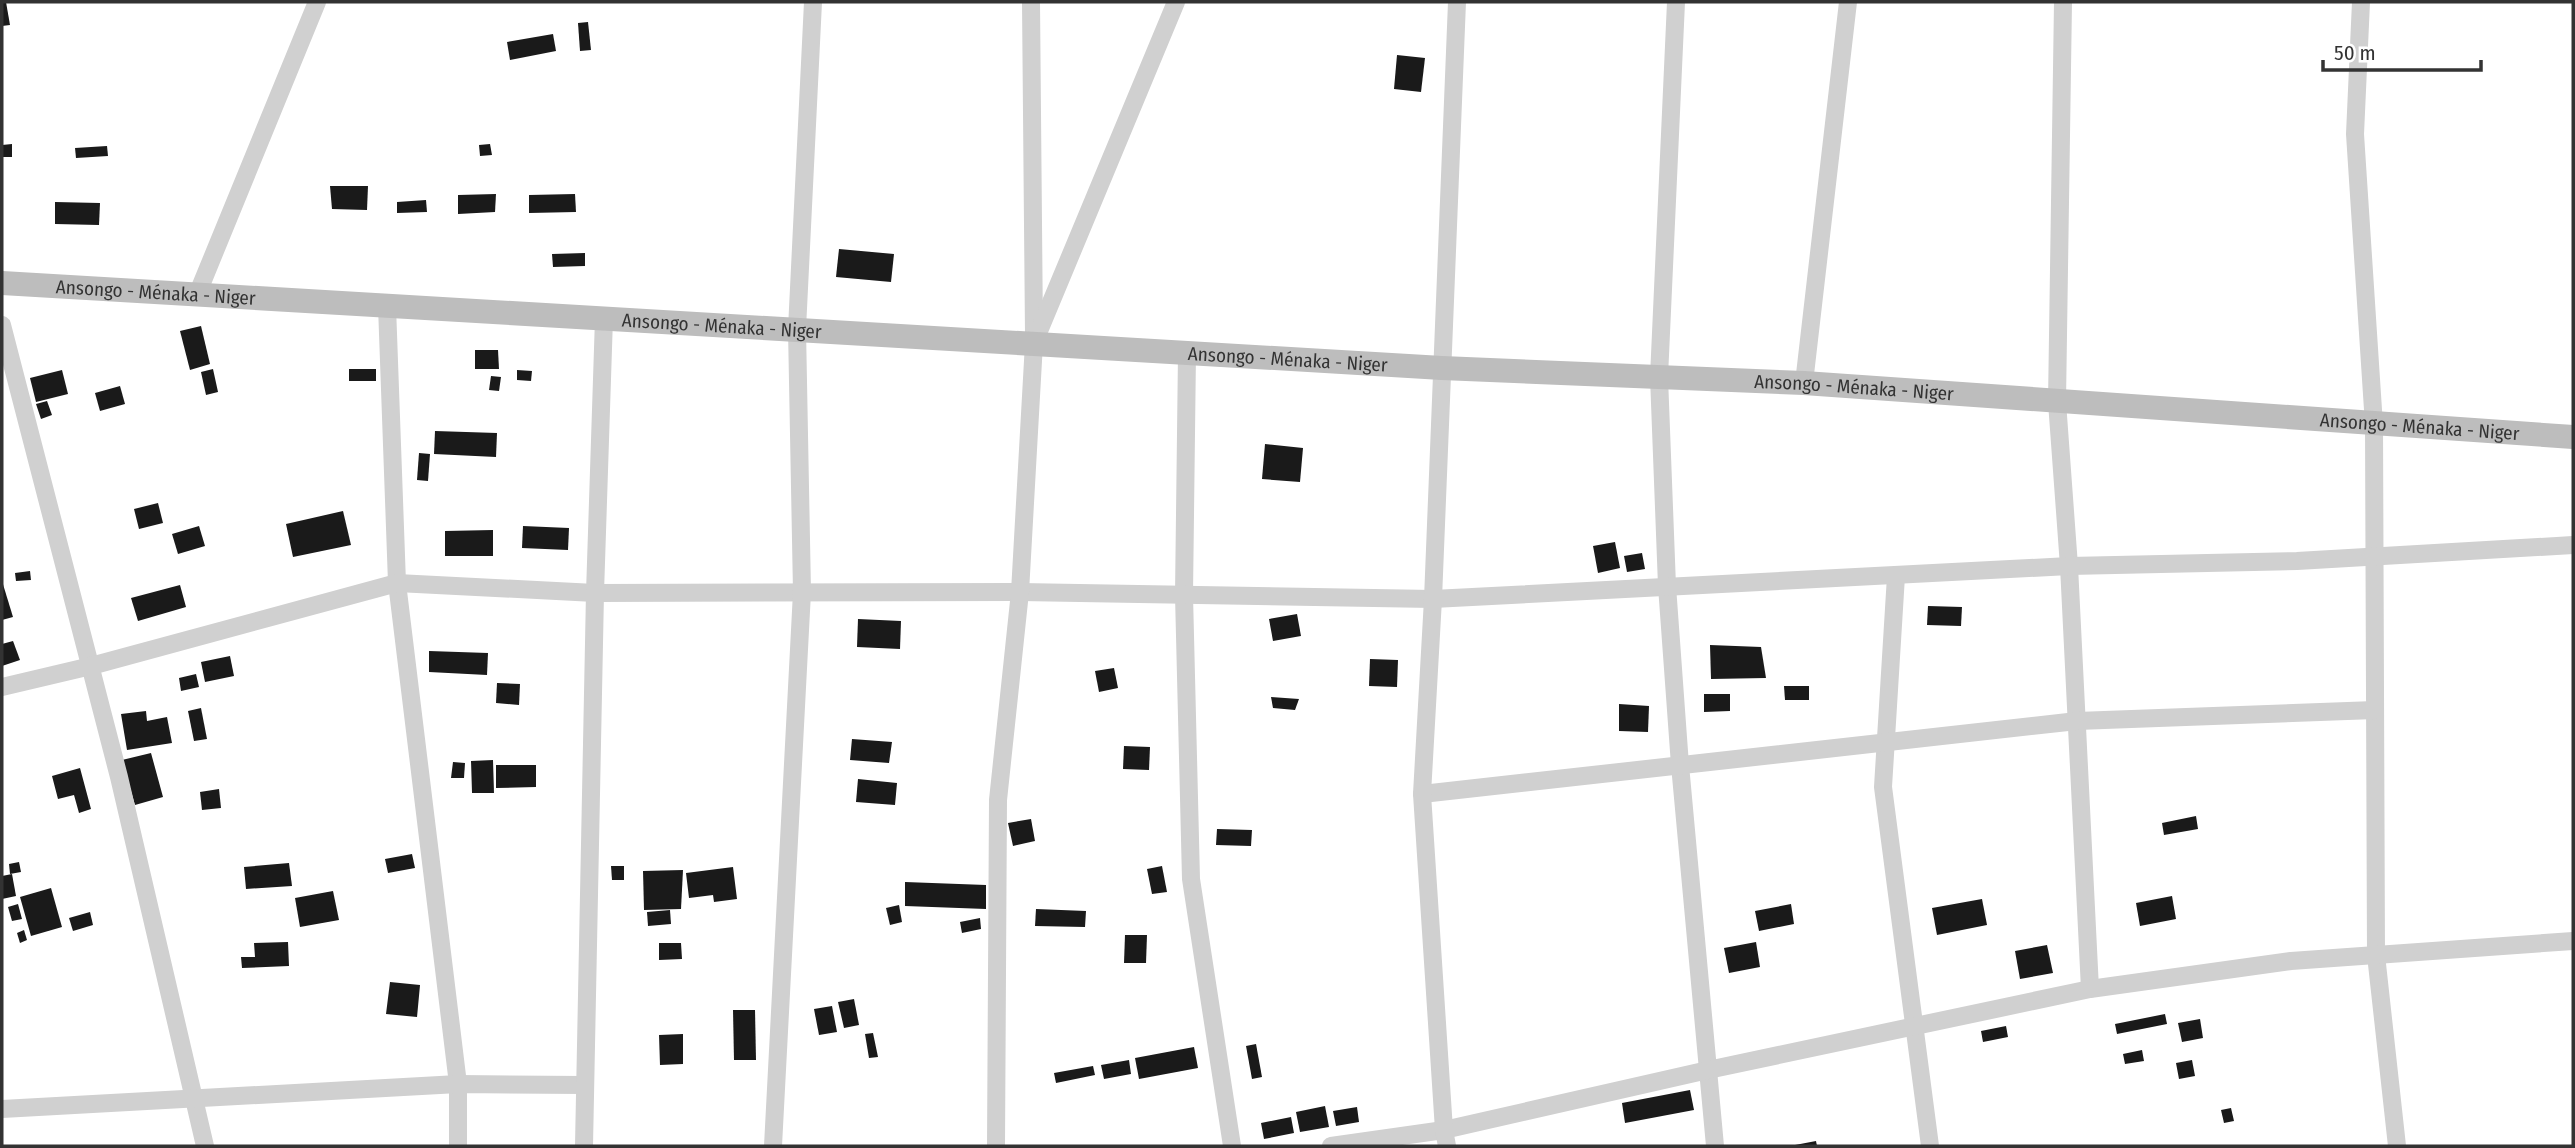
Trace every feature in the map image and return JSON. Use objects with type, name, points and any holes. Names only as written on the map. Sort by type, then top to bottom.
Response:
[{"type":"main road","name":"Ansongo - Ménaka - Niger","points":[[2,283],[1442,368],[1804,383],[2573,437]]},
{"type":"street","points":[[197,295],[317,2]]},
{"type":"street","points":[[773,1146],[802,593],[797,330],[813,2]]},
{"type":"street","points":[[996,1146],[999,800],[1020,592],[1034,343],[1031,2]]},
{"type":"street","points":[[1034,343],[1176,2]]},
{"type":"street","points":[[1445,1138],[1422,794],[1433,599],[1457,2]]},
{"type":"street","points":[[1676,2],[1659,377],[1667,586],[1715,1146]]},
{"type":"street","points":[[1804,383],[1848,2]]},
{"type":"street","points":[[2063,2],[2057,402],[2069,566],[2090,989]]},
{"type":"street","points":[[2361,2],[2355,134],[2374,425],[2376,955],[2398,1146]]},
{"type":"street","points":[[387,306],[397,583],[458,1084],[458,1146]]},
{"type":"street","points":[[584,1146],[595,593],[604,318]]},
{"type":"street","points":[[2,325],[120,777],[205,1146]]},
{"type":"street","points":[[1187,353],[1184,595],[1192,879],[1232,1146]]},
{"type":"street","points":[[2,687],[91,666],[397,583],[595,593],[1020,592],[1433,599],[2069,566],[2297,561],[2573,545]]},
{"type":"street","points":[[1896,576],[1883,787],[1930,1146]]},
{"type":"street","points":[[1422,794],[2077,721],[2375,710]]},
{"type":"street","points":[[1331,1146],[1445,1138],[1708,1070],[2090,989],[2291,961],[2573,940]]},
{"type":"street","points":[[2,1108],[458,1084],[584,1085]]},
{"type":"building","points":[[2,2],[6,2],[10,25],[2,26]]},
{"type":"building","points":[[588,22],[591,50],[580,51],[578,23]]},
{"type":"building","points":[[553,34],[556,51],[510,60],[507,42]]},
{"type":"building","points":[[1397,55],[1425,58],[1421,92],[1394,89]]},
{"type":"building","points":[[12,144],[12,157],[2,157],[2,145]]},
{"type":"building","points":[[490,144],[492,155],[480,156],[479,145]]},
{"type":"building","points":[[107,146],[108,156],[76,158],[75,148]]},
{"type":"building","points":[[330,186],[368,186],[367,210],[332,209]]},
{"type":"building","points":[[496,194],[495,212],[458,214],[458,195]]},
{"type":"building","points":[[575,194],[576,212],[529,213],[529,195]]},
{"type":"building","points":[[426,200],[427,212],[397,213],[397,202]]},
{"type":"building","points":[[55,202],[100,203],[99,225],[55,224]]},
{"type":"building","points":[[839,249],[894,254],[891,282],[836,277]]},
{"type":"building","points":[[585,253],[585,266],[553,267],[552,254]]},
{"type":"building","points":[[201,326],[210,364],[190,370],[180,331]]},
{"type":"building","points":[[475,350],[498,350],[499,369],[475,369]]},
{"type":"building","points":[[213,369],[218,392],[206,395],[201,372]]},
{"type":"building","points":[[349,369],[376,369],[376,381],[349,381]]},
{"type":"building","points":[[62,370],[68,394],[36,402],[30,378]]},
{"type":"building","points":[[517,370],[532,371],[531,381],[517,380]]},
{"type":"building","points":[[491,376],[501,377],[499,391],[489,390]]},
{"type":"building","points":[[120,386],[125,404],[100,411],[95,393]]},
{"type":"building","points":[[47,401],[52,415],[41,419],[36,404]]},
{"type":"building","points":[[435,431],[497,433],[496,457],[434,454]]},
{"type":"building","points":[[1265,444],[1303,448],[1300,482],[1262,479]]},
{"type":"building","points":[[419,453],[430,454],[428,481],[417,480]]},
{"type":"building","points":[[158,503],[163,523],[139,529],[134,509]]},
{"type":"building","points":[[343,511],[351,545],[293,557],[286,524]]},
{"type":"building","points":[[199,526],[205,546],[178,554],[172,534]]},
{"type":"building","points":[[523,526],[569,528],[568,550],[522,548]]},
{"type":"building","points":[[493,530],[493,556],[445,556],[445,531]]},
{"type":"building","points":[[1615,542],[1620,568],[1598,573],[1593,546]]},
{"type":"building","points":[[1642,553],[1645,569],[1627,572],[1624,556]]},
{"type":"building","points":[[30,571],[31,580],[16,581],[15,573]]},
{"type":"building","points":[[2,581],[13,617],[2,620]]},
{"type":"building","points":[[180,585],[186,607],[138,621],[131,598]]},
{"type":"building","points":[[1928,606],[1962,607],[1961,626],[1927,625]]},
{"type":"building","points":[[1297,614],[1301,636],[1273,641],[1269,619]]},
{"type":"building","points":[[858,619],[901,621],[900,649],[857,647]]},
{"type":"building","points":[[13,641],[20,660],[2,666],[2,644]]},
{"type":"building","points":[[1710,645],[1761,647],[1766,678],[1711,679]]},
{"type":"building","points":[[429,651],[488,653],[487,675],[429,672]]},
{"type":"building","points":[[230,656],[234,676],[205,682],[201,662]]},
{"type":"building","points":[[1370,659],[1398,660],[1397,687],[1369,686]]},
{"type":"building","points":[[1114,668],[1118,688],[1099,692],[1095,671]]},
{"type":"building","points":[[196,674],[199,687],[181,691],[179,678]]},
{"type":"building","points":[[497,683],[520,684],[519,705],[496,703]]},
{"type":"building","points":[[1784,686],[1809,686],[1809,700],[1785,700]]},
{"type":"building","points":[[1704,694],[1730,694],[1730,711],[1704,712]]},
{"type":"building","points":[[1271,697],[1299,699],[1295,710],[1273,708]]},
{"type":"building","points":[[1619,704],[1649,706],[1648,732],[1619,731]]},
{"type":"building","points":[[201,708],[207,739],[194,741],[188,711]]},
{"type":"building","points":[[146,711],[147,721],[167,717],[172,743],[127,750],[121,714]]},
{"type":"building","points":[[852,739],[892,742],[889,763],[850,760]]},
{"type":"building","points":[[1124,746],[1150,747],[1149,770],[1123,769]]},
{"type":"building","points":[[151,753],[163,797],[135,805],[122,760]]},
{"type":"building","points":[[493,760],[494,793],[472,793],[471,761]]},
{"type":"building","points":[[453,762],[465,763],[464,778],[451,778]]},
{"type":"building","points":[[496,765],[536,765],[536,787],[496,788]]},
{"type":"building","points":[[80,768],[91,809],[79,813],[74,795],[58,799],[52,776]]},
{"type":"building","points":[[858,779],[897,783],[895,805],[856,802]]},
{"type":"building","points":[[219,789],[221,808],[202,810],[200,792]]},
{"type":"building","points":[[2196,816],[2198,829],[2164,835],[2162,823]]},
{"type":"building","points":[[1031,819],[1035,841],[1013,846],[1008,823]]},
{"type":"building","points":[[1217,829],[1252,830],[1251,846],[1216,845]]},
{"type":"building","points":[[412,854],[415,868],[388,873],[385,859]]},
{"type":"building","points":[[19,862],[21,872],[10,874],[9,864]]},
{"type":"building","points":[[289,863],[292,886],[246,889],[244,867]]},
{"type":"building","points":[[611,866],[624,866],[624,880],[612,880]]},
{"type":"building","points":[[1162,866],[1167,892],[1152,894],[1147,869]]},
{"type":"building","points":[[733,867],[737,899],[714,902],[713,895],[689,898],[686,873]]},
{"type":"building","points":[[683,870],[681,909],[644,910],[643,871]]},
{"type":"building","points":[[12,874],[16,896],[2,899],[2,876]]},
{"type":"building","points":[[905,882],[986,885],[986,909],[905,906]]},
{"type":"building","points":[[51,888],[62,927],[31,936],[20,897]]},
{"type":"building","points":[[333,891],[339,920],[300,927],[295,898]]},
{"type":"building","points":[[2172,896],[2176,919],[2140,926],[2136,903]]},
{"type":"building","points":[[1982,899],[1987,925],[1937,935],[1932,908]]},
{"type":"building","points":[[18,904],[22,919],[12,921],[8,907]]},
{"type":"building","points":[[1791,904],[1794,924],[1759,931],[1755,911]]},
{"type":"building","points":[[899,905],[902,922],[890,925],[886,908]]},
{"type":"building","points":[[1036,909],[1086,911],[1085,927],[1035,926]]},
{"type":"building","points":[[670,910],[671,924],[648,926],[647,912]]},
{"type":"building","points":[[90,912],[93,925],[73,931],[69,918]]},
{"type":"building","points":[[980,918],[981,929],[962,933],[960,922]]},
{"type":"building","points":[[24,930],[27,940],[20,943],[17,933]]},
{"type":"building","points":[[1125,935],[1147,935],[1146,963],[1124,963]]},
{"type":"building","points":[[288,942],[289,966],[242,968],[241,957],[255,957],[254,943]]},
{"type":"building","points":[[1756,942],[1760,967],[1729,973],[1724,948]]},
{"type":"building","points":[[659,943],[681,943],[682,959],[659,960]]},
{"type":"building","points":[[2047,945],[2053,973],[2020,979],[2015,951]]},
{"type":"building","points":[[390,982],[420,985],[417,1017],[386,1014]]},
{"type":"building","points":[[854,999],[859,1025],[844,1028],[838,1002]]},
{"type":"building","points":[[832,1006],[837,1032],[819,1035],[814,1009]]},
{"type":"building","points":[[733,1010],[755,1010],[756,1060],[734,1060]]},
{"type":"building","points":[[2165,1014],[2167,1024],[2117,1034],[2115,1024]]},
{"type":"building","points":[[2200,1019],[2203,1038],[2182,1042],[2178,1023]]},
{"type":"building","points":[[2006,1026],[2008,1037],[1983,1042],[1981,1031]]},
{"type":"building","points":[[873,1033],[878,1057],[869,1058],[865,1034]]},
{"type":"building","points":[[683,1034],[683,1064],[660,1065],[659,1035]]},
{"type":"building","points":[[1256,1044],[1262,1077],[1252,1079],[1246,1046]]},
{"type":"building","points":[[1194,1047],[1198,1068],[1139,1079],[1135,1058]]},
{"type":"building","points":[[2142,1050],[2144,1061],[2125,1064],[2123,1054]]},
{"type":"building","points":[[1129,1060],[1131,1074],[1104,1079],[1101,1065]]},
{"type":"building","points":[[2192,1060],[2195,1076],[2179,1079],[2176,1063]]},
{"type":"building","points":[[1093,1066],[1095,1075],[1056,1083],[1054,1073]]},
{"type":"building","points":[[1690,1090],[1694,1110],[1625,1123],[1622,1103]]},
{"type":"building","points":[[1325,1106],[1329,1127],[1300,1132],[1296,1112]]},
{"type":"building","points":[[1357,1107],[1359,1122],[1336,1126],[1333,1111]]},
{"type":"building","points":[[2231,1108],[2234,1121],[2224,1123],[2221,1110]]},
{"type":"building","points":[[1291,1117],[1294,1133],[1264,1139],[1261,1123]]},
{"type":"building","points":[[1816,1141],[1817,1146],[1795,1146],[1795,1145]]}]
